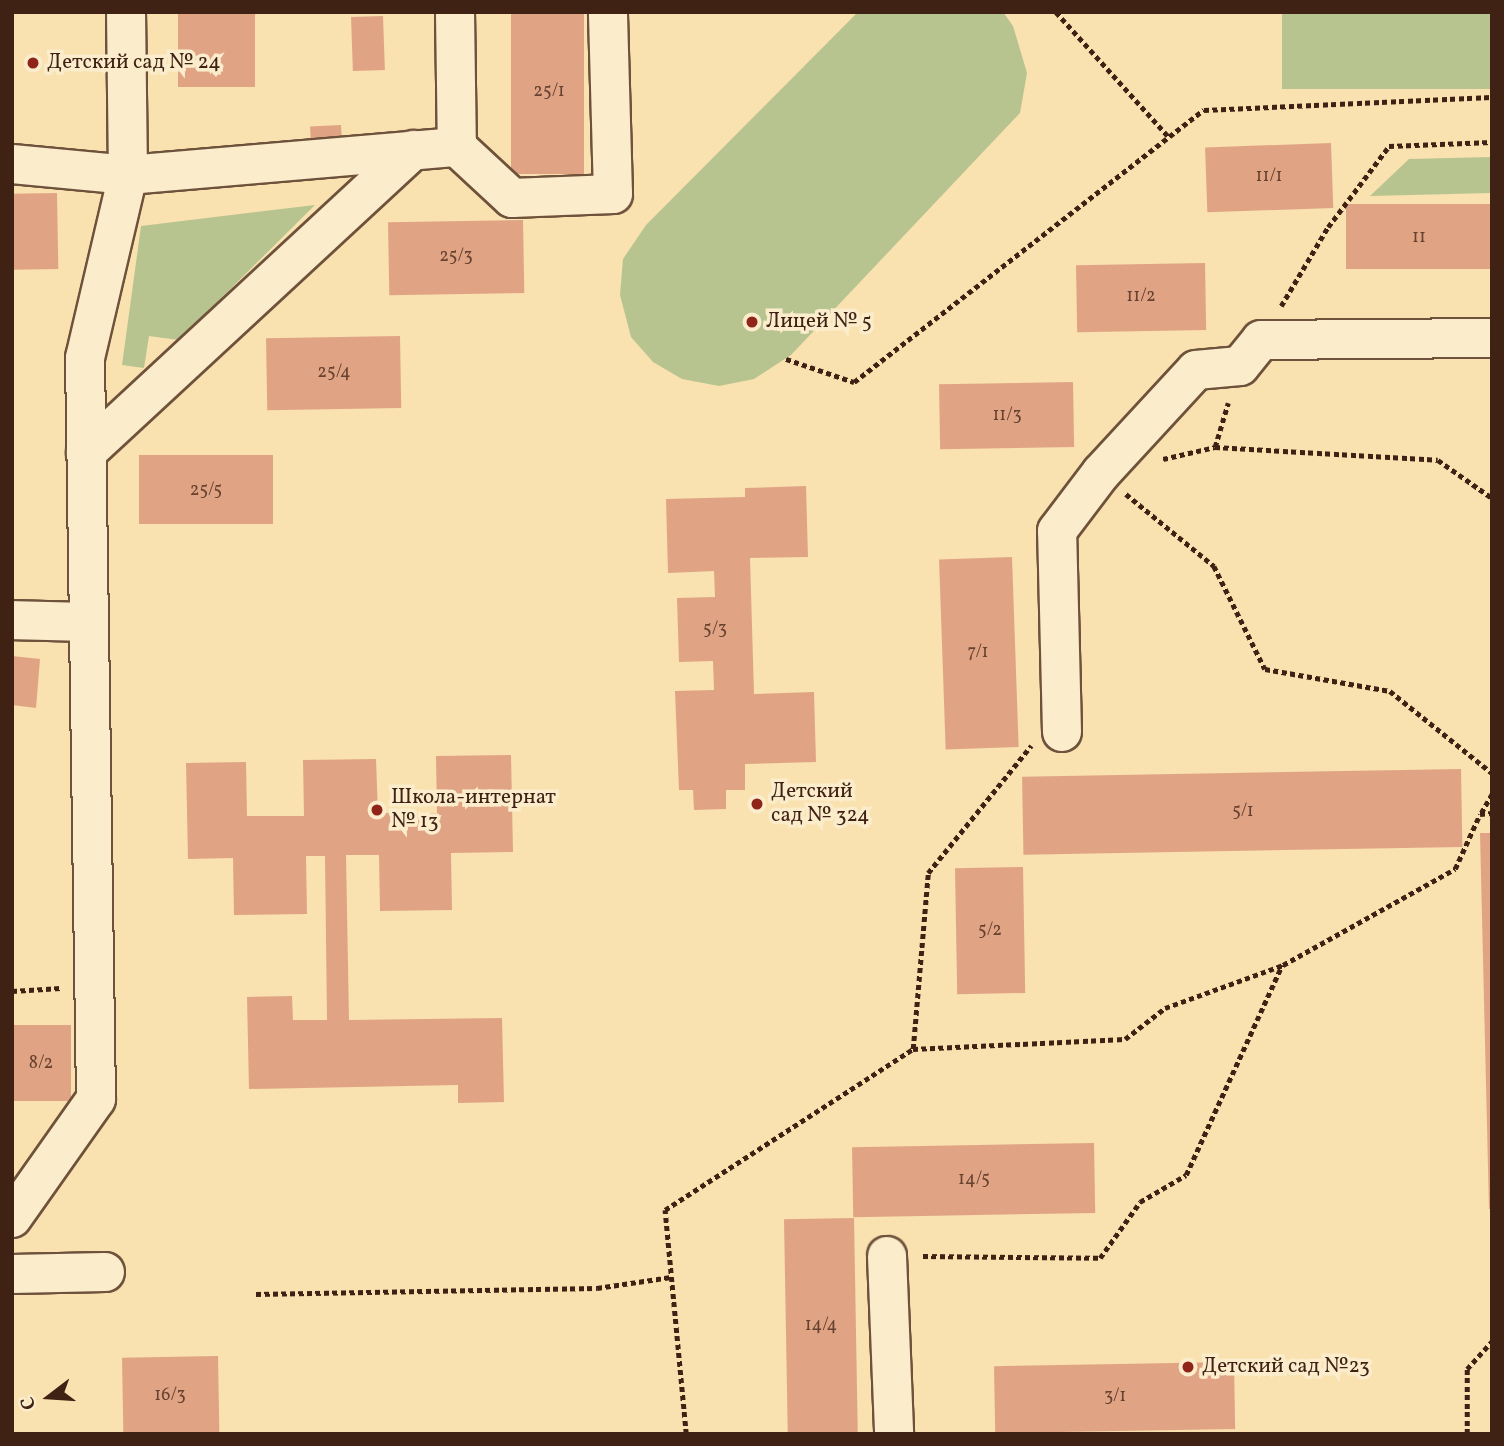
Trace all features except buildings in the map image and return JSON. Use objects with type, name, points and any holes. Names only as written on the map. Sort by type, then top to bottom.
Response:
[{"type":"street","points":[[12,1218],[96,1099],[85,358],[128,175],[126,12]]},
{"type":"street","points":[[455,12],[457,147],[512,198],[612,194],[608,12]]},
{"type":"street","points":[[12,164],[128,175],[457,147]]},
{"type":"street","points":[[86,453],[413,150]]},
{"type":"street","points":[[1050,735],[1057,531],[1101,473],[1196,370],[1251,353],[1492,338]]},
{"type":"street","points":[[12,620],[88,622]]},
{"type":"street","points":[[887,1256],[894,1434]]},
{"type":"street","points":[[12,1274],[105,1272]]},
{"type":"path","points":[[1056,12],[1169,137]]},
{"type":"path","points":[[786,359],[854,383],[1204,110],[1492,97]]},
{"type":"path","points":[[1215,447],[1251,353],[1328,226],[1389,146],[1492,142]]},
{"type":"path","points":[[1101,473],[1215,447],[1438,460],[1492,498]]},
{"type":"path","points":[[1101,473],[1214,566],[1265,669],[1390,691],[1492,773]]},
{"type":"path","points":[[913,1049],[928,873],[1050,735]]},
{"type":"path","points":[[686,1434],[665,1210],[913,1049],[1125,1039],[1165,1007],[1283,965],[1455,869],[1492,794]]},
{"type":"path","points":[[1480,814],[1492,813]]},
{"type":"path","points":[[887,1256],[1100,1258],[1139,1202],[1186,1175],[1283,965]]},
{"type":"path","points":[[12,991],[93,987]]},
{"type":"path","points":[[256,1294],[597,1288],[671,1277]]},
{"type":"path","points":[[1467,1434],[1467,1369],[1492,1341]]},
{"type":"green space","points":[[858,12],[1003,12],[1013,26],[1027,73],[1020,113],[791,355],[754,379],[719,386],[682,379],[653,362],[631,337],[620,295],[623,259],[646,225]]},
{"type":"green space","points":[[1282,12],[1492,12],[1492,89],[1282,89]]},
{"type":"green space","points":[[1492,157],[1492,193],[1370,196],[1409,159]]},
{"type":"green space","points":[[315,205],[179,340],[149,336],[144,368],[122,365],[141,226]]},
{"type":"place","name":"Детский сад № 24","points":[[33,63]]},
{"type":"place","name":"Лицей № 5","points":[[752,322]]},
{"type":"place","name":"Детский сад № 324","points":[[757,804]]},
{"type":"place","name":"Школа-интернат № 13","points":[[377,810]]},
{"type":"place","name":"Детский сад №23","points":[[1188,1367]]}]
